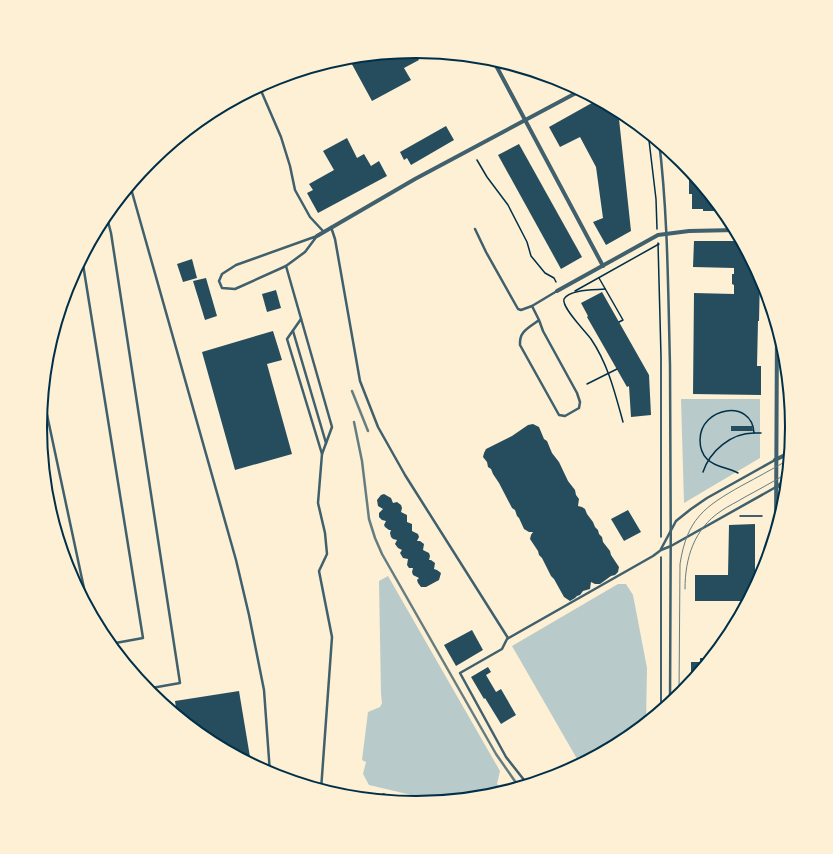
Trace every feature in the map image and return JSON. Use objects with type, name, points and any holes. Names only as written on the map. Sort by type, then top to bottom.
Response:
[{"type":"street","points":[[497,67],[603,266]]},
{"type":"street","points":[[317,236],[323,231],[415,179],[576,94]]},
{"type":"street","points":[[557,291],[658,234],[689,231],[729,230]]},
{"type":"street","points":[[776,511],[777,346]]},
{"type":"street","points":[[776,460],[785,455]]},
{"type":"street","points":[[776,487],[782,484]]},
{"type":"lane","points":[[262,92],[281,137],[290,166],[295,190],[310,217],[323,231]]},
{"type":"lane","points":[[660,149],[667,233],[671,546],[670,696]]},
{"type":"lane","points":[[132,192],[236,560],[248,608],[264,690],[269,765]]},
{"type":"lane","points":[[108,223],[180,684],[155,688]]},
{"type":"lane","points":[[331,227],[335,239],[360,381],[378,427],[405,475],[508,638]]},
{"type":"lane","points":[[475,229],[486,252],[518,309],[521,310],[532,306],[557,291]]},
{"type":"lane","points":[[317,236],[305,252],[286,266],[235,289],[222,288],[219,281],[222,274],[236,265],[317,236]]},
{"type":"lane","points":[[286,266],[332,427],[322,454],[318,503],[325,533],[327,554],[320,571],[332,637],[321,784]]},
{"type":"lane","points":[[83,267],[142,638],[117,643]]},
{"type":"lane","points":[[532,306],[540,320],[542,331],[577,393],[580,402],[579,408],[565,416],[559,415],[520,345],[520,337],[524,331],[540,320]]},
{"type":"lane","points":[[301,320],[287,339],[322,454]]},
{"type":"lane","points":[[293,331],[326,444]]},
{"type":"lane","points":[[47,417],[84,587]]},
{"type":"lane","points":[[661,550],[676,521],[702,502],[776,460]]},
{"type":"lane","points":[[524,780],[506,757],[460,673],[502,649],[504,642],[508,638],[653,556],[661,550],[671,546],[776,487]]},
{"type":"path","points":[[649,140],[657,226]]},
{"type":"path","points":[[477,160],[487,177],[508,205],[527,242],[531,256],[545,273],[554,278],[556,282]]},
{"type":"path","points":[[623,422],[609,373],[592,339],[569,312],[564,302],[566,297],[573,292],[659,243],[661,538]]},
{"type":"path","points":[[599,278],[623,320],[619,322]]},
{"type":"path","points":[[573,292],[605,289]]},
{"type":"path","points":[[563,294],[566,297]]},
{"type":"path","points":[[587,384],[617,369]]},
{"type":"path","points":[[738,473],[729,468],[717,466],[703,455],[700,437],[703,426],[711,417],[724,411],[730,411],[745,414],[753,423],[754,433]]},
{"type":"path","points":[[703,472],[708,460],[716,450],[730,439],[742,434],[762,433]]},
{"type":"path","points":[[740,516],[762,516]]},
{"type":"path","points":[[661,550],[661,704]]},
{"type":"path","points":[[383,794],[390,796]]},
{"type":"shaded area","points":[[681,399],[760,399],[760,458],[684,503]]},
{"type":"shaded area","points":[[388,576],[500,771],[497,784],[500,787],[441,796],[416,796],[369,785],[363,774],[366,762],[362,760],[368,712],[380,707],[382,703],[379,581]]},
{"type":"shaded area","points":[[618,584],[626,584],[633,595],[647,668],[646,716],[622,734],[577,759],[512,646]]},
{"type":"building","points":[[392,58],[418,58],[419,60],[404,68],[411,80],[372,101],[352,64]]},
{"type":"building","points":[[593,103],[618,118],[631,231],[606,245],[593,222],[603,218],[596,167],[580,137],[560,147],[549,127]]},
{"type":"building","points":[[446,126],[454,140],[411,165],[407,158],[404,160],[400,152]]},
{"type":"building","points":[[347,138],[357,158],[364,154],[371,166],[379,161],[387,176],[318,213],[307,193],[313,190],[309,184],[334,170],[323,151]]},
{"type":"building","points":[[519,144],[582,257],[561,269],[498,155]]},
{"type":"building","points":[[689,178],[716,211],[692,209],[692,194],[689,194]]},
{"type":"building","points":[[694,241],[735,241],[748,264],[760,291],[757,366],[761,366],[761,395],[693,394],[694,293],[734,294],[732,274],[734,274],[734,268],[693,267]]},
{"type":"building","points":[[192,259],[197,278],[183,282],[177,264]]},
{"type":"building","points":[[206,278],[217,316],[205,320],[193,281]]},
{"type":"building","points":[[276,290],[281,308],[267,312],[262,294]]},
{"type":"building","points":[[602,292],[649,375],[651,415],[631,417],[629,386],[627,387],[587,317],[588,316],[581,303]]},
{"type":"building","points":[[273,331],[282,360],[267,364],[292,454],[235,470],[202,352]]},
{"type":"building","points":[[533,424],[539,427],[544,439],[547,441],[552,453],[559,462],[568,481],[575,490],[579,499],[578,506],[585,509],[619,567],[618,572],[615,575],[611,576],[600,584],[591,582],[590,589],[583,591],[580,595],[570,601],[564,597],[530,539],[533,532],[529,532],[524,529],[515,510],[512,508],[483,457],[486,449],[512,436],[528,425]]},
{"type":"building","points":[[731,426],[752,426],[753,431],[731,431]]},
{"type":"building","points":[[384,494],[391,498],[393,503],[397,502],[401,505],[401,512],[407,515],[407,522],[412,524],[412,531],[418,534],[419,537],[417,541],[424,544],[423,550],[429,553],[429,560],[435,563],[434,569],[441,573],[439,580],[426,587],[421,587],[418,583],[417,580],[419,578],[413,575],[413,568],[409,568],[407,565],[408,559],[403,558],[400,553],[402,550],[395,544],[397,540],[391,537],[391,530],[385,527],[384,525],[386,521],[379,517],[379,513],[383,509],[378,506],[377,500]]},
{"type":"building","points":[[628,510],[641,532],[624,541],[611,519]]},
{"type":"building","points":[[755,524],[755,574],[742,601],[695,601],[695,575],[728,575],[729,525]]},
{"type":"building","points":[[472,630],[483,650],[456,666],[444,645]]},
{"type":"building","points":[[700,658],[705,658],[691,674],[691,662],[700,662]]},
{"type":"building","points":[[488,667],[491,672],[486,675],[496,692],[501,689],[516,715],[501,724],[471,677]]},
{"type":"building","points":[[239,691],[250,756],[211,734],[192,720],[176,707],[175,701]]},
{"type":"tram line","points":[[679,687],[680,564],[687,536],[699,516],[707,508],[741,486],[784,462]]},
{"type":"tram line","points":[[685,589],[685,577],[689,555],[704,526],[724,509],[783,476]]},
{"type":"railway","points":[[352,391],[368,431]]},
{"type":"railway","points":[[354,422],[362,461],[369,519],[382,554],[496,754],[516,783]]}]
